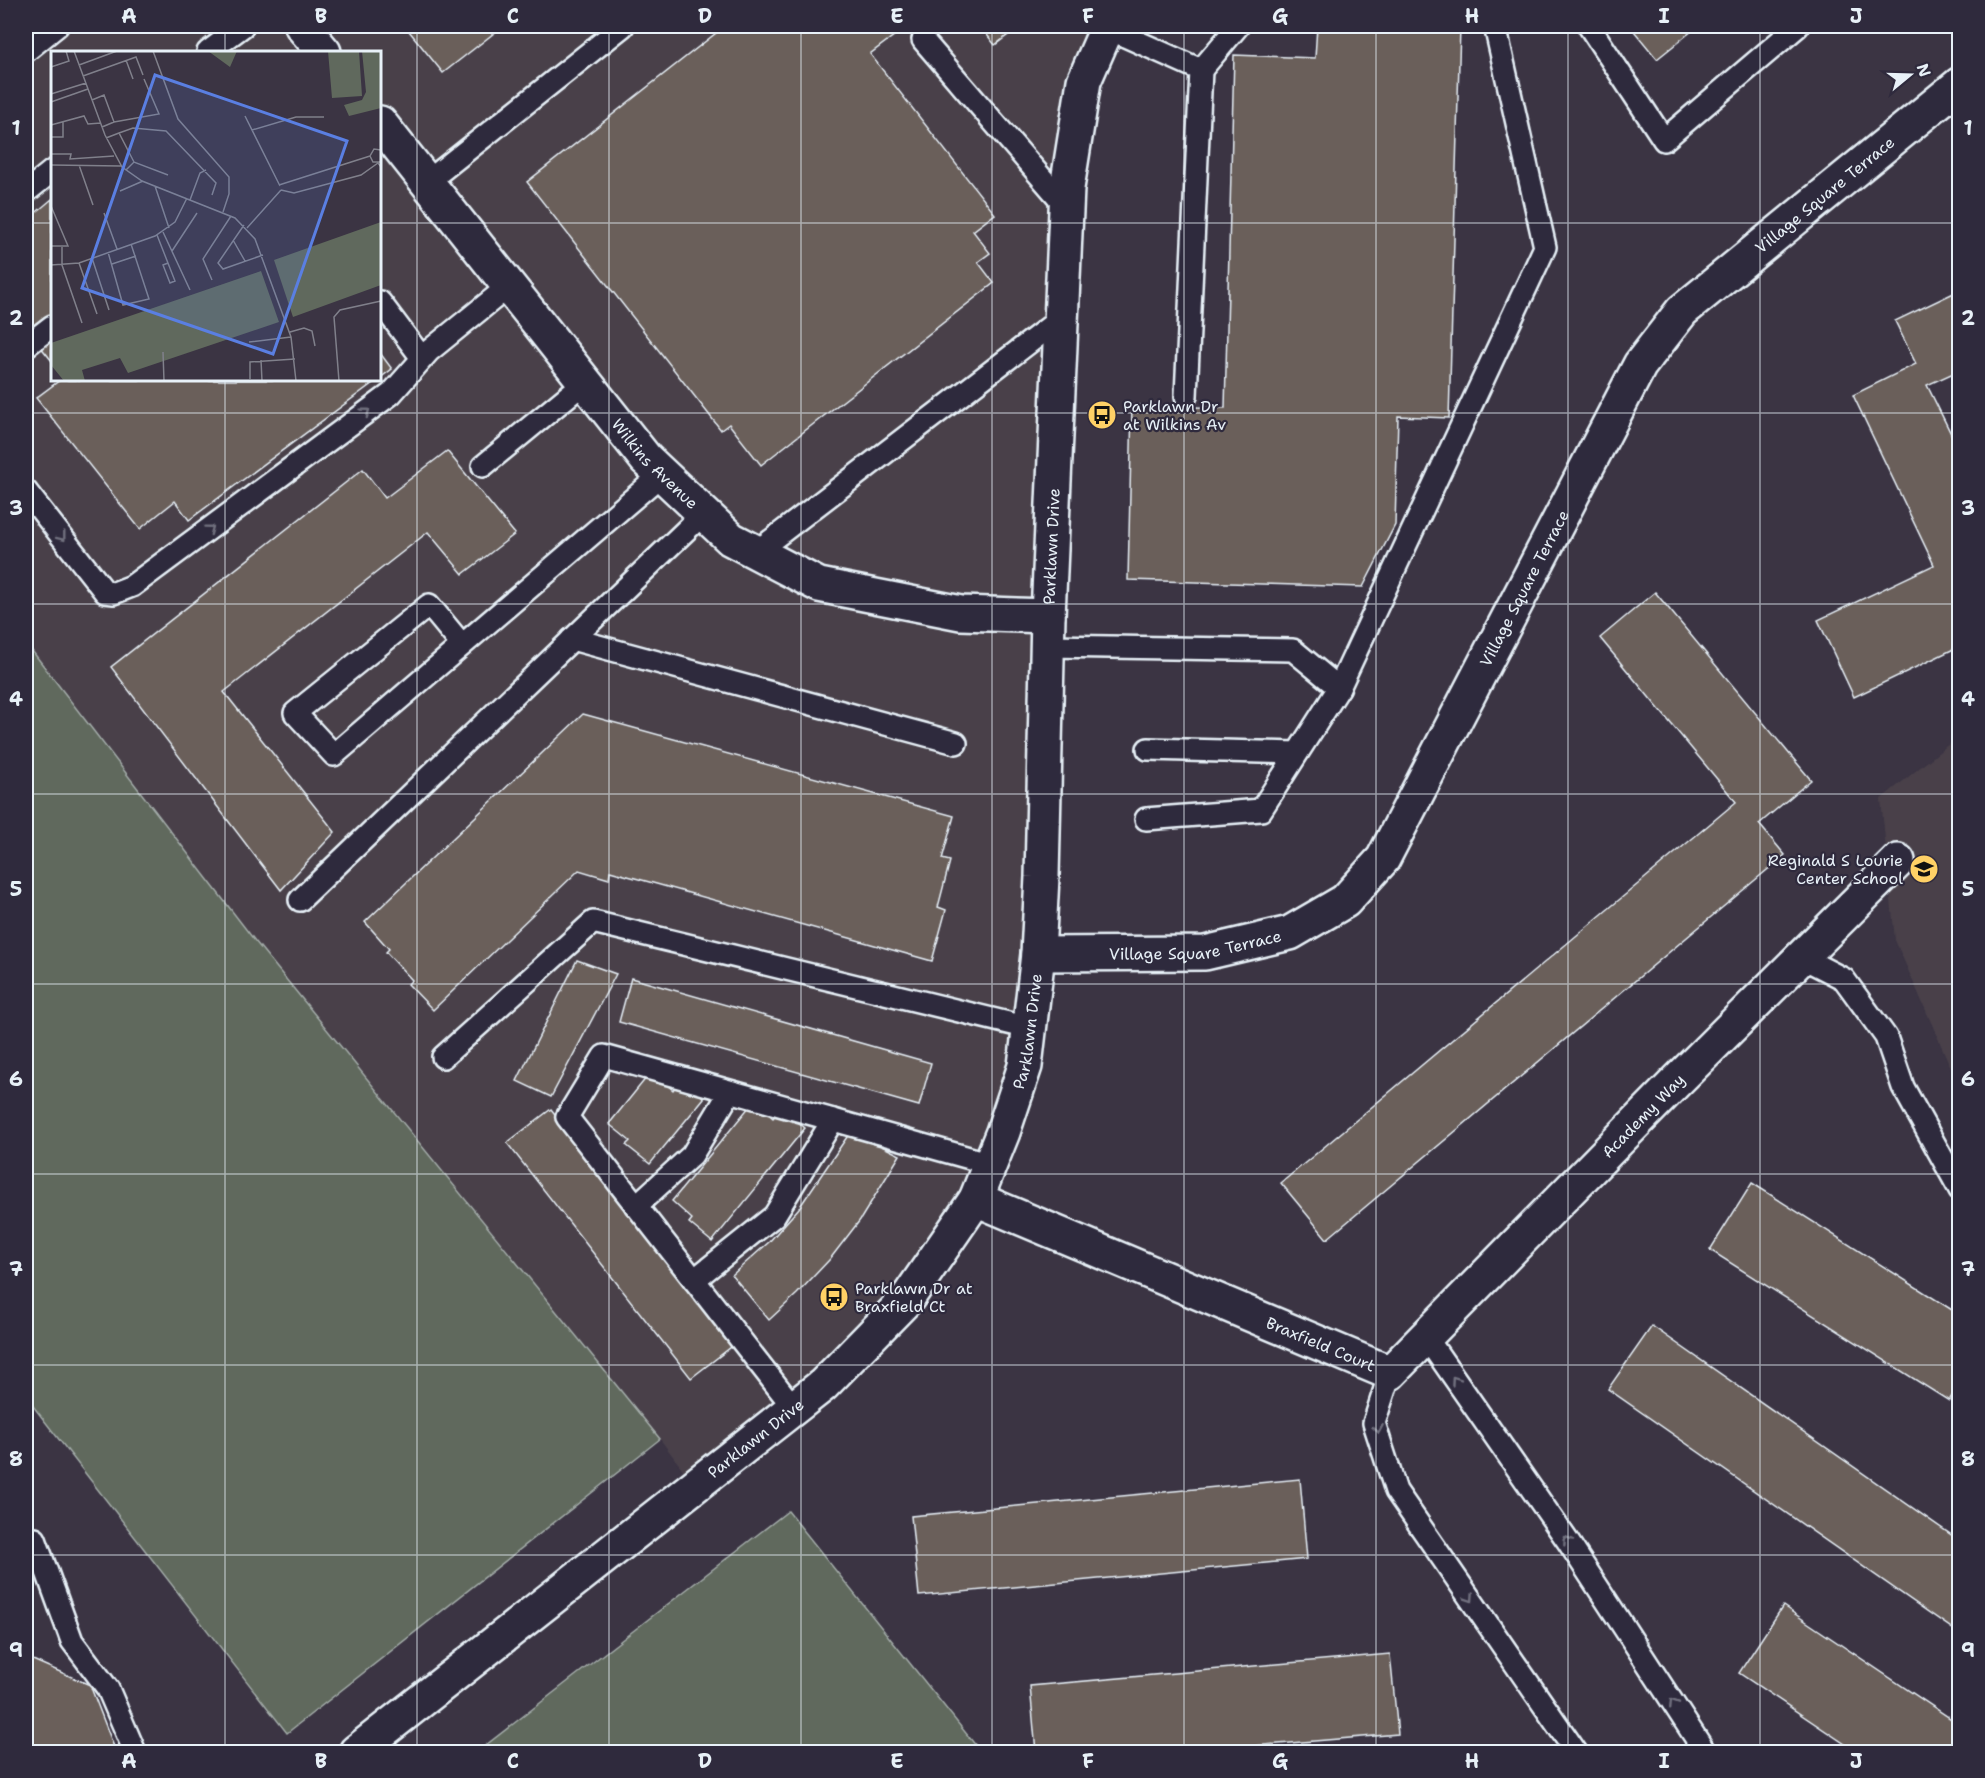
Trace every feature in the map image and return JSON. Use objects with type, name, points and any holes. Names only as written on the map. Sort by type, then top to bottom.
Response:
[{"type":"street","points":[[302,26],[323,51]]},
{"type":"street","name":"Parklawn Drive","points":[[356,1752],[823,1385],[907,1299],[976,1199],[991,1164],[1025,1066],[1038,954],[1048,631],[1067,188],[1084,81],[1107,27]]},
{"type":"street","name":"Village Square Terrace","points":[[1038,954],[1205,954],[1290,933],[1345,901],[1383,859],[1640,365],[1682,311],[1959,84]]},
{"type":"street","name":"Wilkins Avenue","points":[[381,124],[646,459],[731,539],[819,585],[1048,631]]},
{"type":"street","name":"Academy Way","points":[[1390,1373],[1674,1084],[1898,861]]},
{"type":"street","name":"Braxfield Court","points":[[976,1199],[1390,1373]]},
{"type":"lane","points":[[26,51],[57,26]]},
{"type":"lane","points":[[209,51],[243,26]]},
{"type":"lane","points":[[428,182],[623,26]]},
{"type":"lane","points":[[1186,396],[1201,70],[1238,26]]},
{"type":"lane","points":[[1146,819],[1260,810],[1339,688],[1545,247],[1495,26]]},
{"type":"lane","points":[[1589,26],[1664,140],[1798,26]]},
{"type":"lane","points":[[1107,27],[1201,70]]},
{"type":"lane","points":[[923,40],[1066,206]]},
{"type":"lane","points":[[26,192],[51,172]]},
{"type":"lane","points":[[26,491],[105,592],[114,593],[123,590],[132,586],[391,394],[429,351],[509,286]]},
{"type":"lane","points":[[381,303],[422,358]]},
{"type":"lane","points":[[756,552],[1061,318]]},
{"type":"lane","points":[[26,346],[51,327]]},
{"type":"lane","points":[[483,466],[585,382]]},
{"type":"lane","points":[[462,645],[429,605],[295,713],[334,755],[662,474]]},
{"type":"lane","points":[[300,900],[704,513]]},
{"type":"lane","points":[[1048,631],[1293,650],[1339,688]]},
{"type":"lane","points":[[572,639],[956,743]]},
{"type":"lane","points":[[1148,749],[1297,753]]},
{"type":"lane","points":[[443,1057],[593,922],[1029,1028]]},
{"type":"lane","points":[[1801,957],[1844,979],[1886,1037],[1903,1087],[1959,1190]]},
{"type":"lane","points":[[794,1408],[567,1117],[604,1056],[991,1164]]},
{"type":"lane","points":[[636,1206],[692,1155],[730,1092]]},
{"type":"lane","points":[[694,1280],[774,1215],[832,1120]]},
{"type":"lane","points":[[1426,1337],[1567,1540],[1705,1752]]},
{"type":"lane","name":"Braxfield Court","points":[[1390,1373],[1374,1423],[1396,1491],[1576,1752]]},
{"type":"lane","points":[[35,1539],[72,1641],[108,1689],[135,1752]]},
{"type":"shaded area","points":[[26,26],[1108,26],[1084,81],[1025,1066],[907,1299],[696,1487],[660,1439],[255,941],[26,643]]},
{"type":"shaded area","name":"Reginald S Lourie Center School","points":[[1959,736],[1959,1086],[1895,940],[1881,799]]},
{"type":"green space","points":[[26,643],[255,941],[660,1439],[287,1733],[26,1397]]},
{"type":"green space","points":[[788,1511],[981,1752],[477,1752]]},
{"type":"building","points":[[405,26],[503,26],[443,73]]},
{"type":"building","points":[[725,26],[907,26],[870,54],[995,214],[973,231],[990,253],[978,262],[994,283],[761,465],[729,424],[721,430],[527,182]]},
{"type":"building","points":[[980,26],[1020,26],[995,45]]},
{"type":"building","points":[[1317,26],[1460,26],[1449,418],[1398,416],[1395,525],[1363,587],[1128,580],[1132,405],[1225,408],[1234,55],[1315,58]]},
{"type":"building","points":[[1630,26],[1698,26],[1657,59]]},
{"type":"building","points":[[51,200],[51,315],[33,330],[26,321],[26,221]]},
{"type":"building","points":[[1960,290],[1960,370],[1927,385],[1960,452],[1960,597],[1954,599],[1960,611],[1960,646],[1854,697],[1818,620],[1934,565],[1853,395],[1916,364],[1895,321]]},
{"type":"building","points":[[51,337],[51,360],[40,346]]},
{"type":"building","points":[[381,354],[392,369],[381,377]]},
{"type":"building","points":[[59,381],[376,381],[189,520],[175,501],[140,529],[36,398]]},
{"type":"building","points":[[447,451],[515,534],[463,574],[428,532],[224,692],[335,832],[281,890],[111,667],[363,469],[385,498]]},
{"type":"building","points":[[1655,592],[1811,780],[1759,824],[1785,855],[1327,1239],[1281,1183],[1736,802],[1600,638]]},
{"type":"building","points":[[583,714],[954,816],[942,859],[950,861],[938,907],[946,910],[932,961],[610,871],[609,879],[579,870],[433,1010],[408,984],[412,980],[386,952],[389,949],[365,922]]},
{"type":"building","points":[[577,960],[616,974],[551,1097],[517,1081]]},
{"type":"building","points":[[631,978],[931,1063],[919,1106],[619,1022]]},
{"type":"building","points":[[651,1072],[673,1090],[681,1079],[704,1098],[650,1164],[626,1145],[630,1141],[609,1124]]},
{"type":"building","points":[[754,1101],[773,1118],[782,1108],[805,1128],[712,1242],[689,1223],[692,1219],[672,1201]]},
{"type":"building","points":[[551,1109],[735,1344],[691,1378],[507,1143]]},
{"type":"building","points":[[851,1131],[900,1155],[860,1220],[830,1259],[769,1320],[732,1275],[769,1242],[799,1208]]},
{"type":"building","points":[[1752,1183],[1960,1315],[1960,1383],[1949,1401],[1710,1250]]},
{"type":"building","points":[[1652,1326],[1960,1541],[1960,1634],[1608,1389]]},
{"type":"building","points":[[1300,1479],[1307,1559],[919,1596],[911,1516]]},
{"type":"building","points":[[1783,1606],[1960,1725],[1960,1752],[1857,1752],[1739,1673]]},
{"type":"building","points":[[1390,1654],[1398,1734],[1181,1752],[1036,1752],[1030,1686]]},
{"type":"building","points":[[26,1657],[90,1685],[116,1752],[26,1752]]},
{"type":"place","name":"Parklawn Dr at Wilkins Av","points":[[1102,415]]},
{"type":"place","name":"Reginald S Lourie Center School","points":[[1924,869]]},
{"type":"place","name":"Parklawn Dr at Braxfield Ct","points":[[834,1297]]}]
